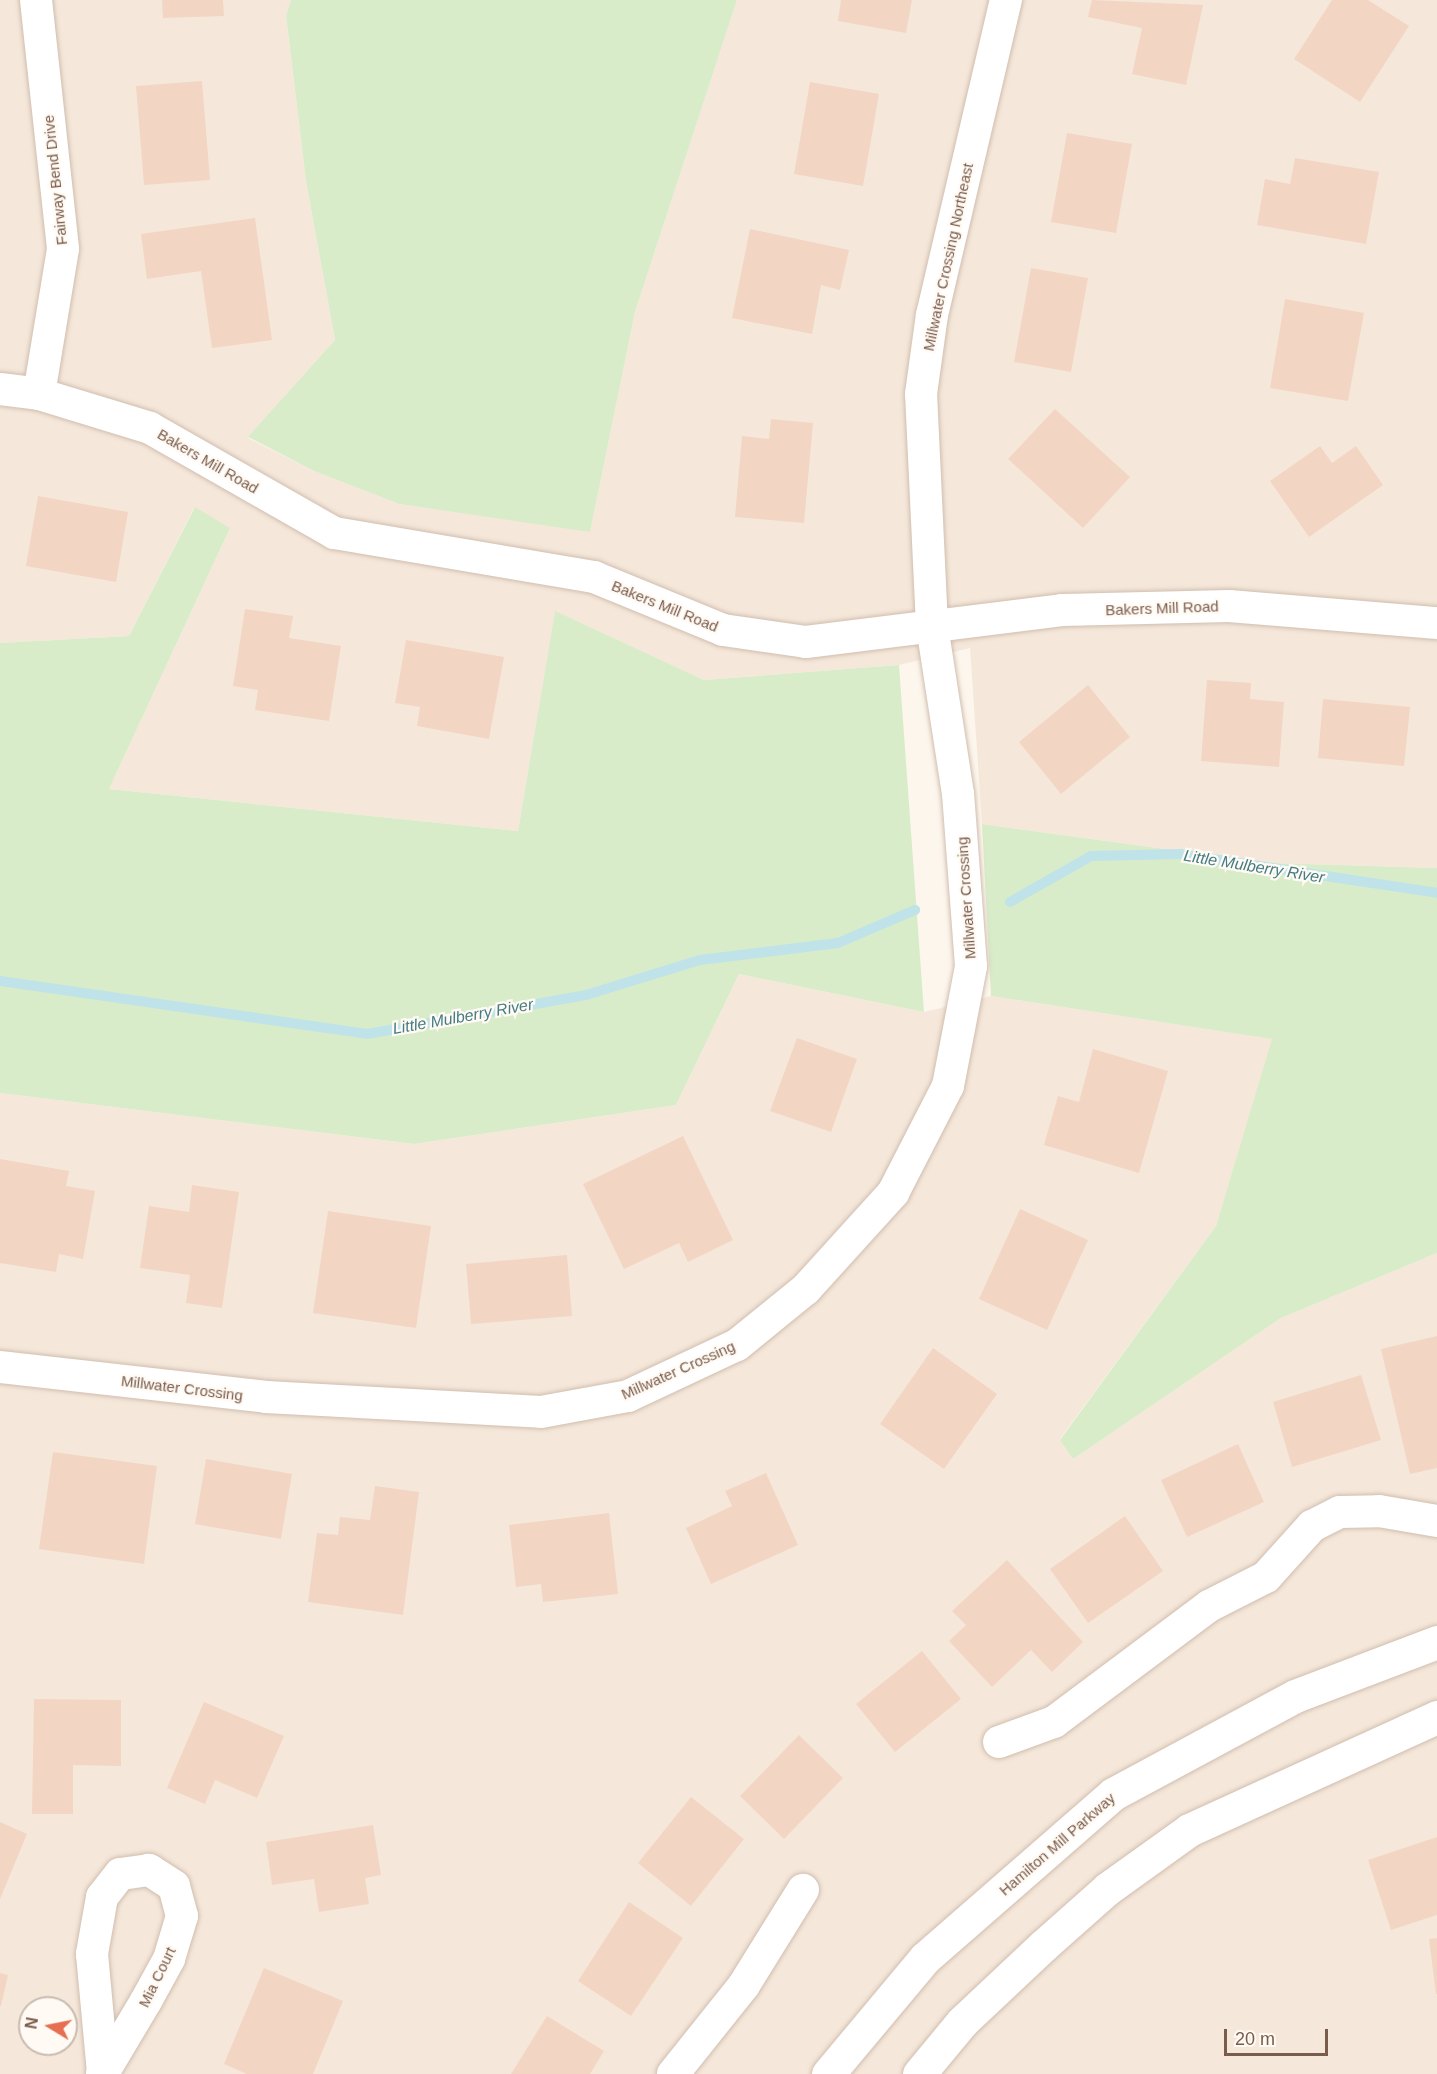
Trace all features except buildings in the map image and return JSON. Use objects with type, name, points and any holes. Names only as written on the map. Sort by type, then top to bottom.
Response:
[{"type":"street","name":"Fairway Bend Drive","points":[[36,0],[63,249],[39,394]]},
{"type":"street","name":"Millwater Crossing Northeast","points":[[933,626],[921,394],[932,315],[1006,0]]},
{"type":"street","name":"Bakers Mill Road","points":[[0,388],[39,394],[150,428],[334,533],[594,577],[723,630],[806,642],[1062,610],[1229,606],[1437,623]]},
{"type":"street","name":"Millwater Crossing","points":[[0,1367],[266,1397],[541,1412],[628,1396],[737,1345],[806,1289],[893,1193],[948,1086],[971,966],[958,794],[933,626]]},
{"type":"street","points":[[999,1742],[1054,1722],[1209,1606],[1266,1577],[1312,1526],[1340,1512],[1379,1511],[1437,1521]]},
{"type":"street","name":"Hamilton Mill Parkway","points":[[828,2074],[925,1958],[1113,1794],[1295,1696],[1437,1642]]},
{"type":"street","points":[[919,2074],[962,2022],[1044,1945],[1107,1889],[1189,1830],[1437,1717]]},
{"type":"street","name":"Mia Court","points":[[149,1870],[174,1886],[182,1916],[168,1959],[102,2074],[92,1954],[102,1897],[120,1874],[149,1870]]},
{"type":"street","points":[[673,2074],[744,1985],[803,1890]]},
{"type":"shaded area","points":[[0,0],[291,0],[286,17],[306,181],[335,340],[248,438],[314,471],[399,504],[590,531],[635,312],[737,0],[1437,0],[1437,868],[1268,863],[982,824],[970,648],[899,665],[704,680],[555,612],[518,831],[109,789],[230,528],[194,508],[129,636],[0,643]]},
{"type":"shaded area","points":[[739,974],[924,1012],[991,996],[1273,1039],[1216,1226],[1060,1439],[1073,1459],[1281,1318],[1437,1253],[1437,2074],[0,2074],[0,1093],[414,1144],[676,1105]]},
{"type":"green space","points":[[291,0],[737,0],[635,312],[590,532],[399,504],[314,471],[248,437],[335,340],[306,181],[286,16]]},
{"type":"green space","points":[[195,507],[230,528],[109,789],[518,831],[555,611],[704,680],[899,665],[924,1012],[739,974],[676,1105],[414,1144],[0,1093],[0,643],[129,636]]},
{"type":"green space","points":[[982,824],[1268,863],[1437,868],[1437,1253],[1281,1318],[1073,1459],[1060,1440],[1216,1226],[1272,1039],[991,996]]},
{"type":"waterway","name":"Little Mulberry River","points":[[1010,902],[1091,856],[1180,854],[1437,893]]},
{"type":"waterway","name":"Little Mulberry River","points":[[0,981],[367,1034],[586,995],[700,960],[838,943],[915,910]]}]
